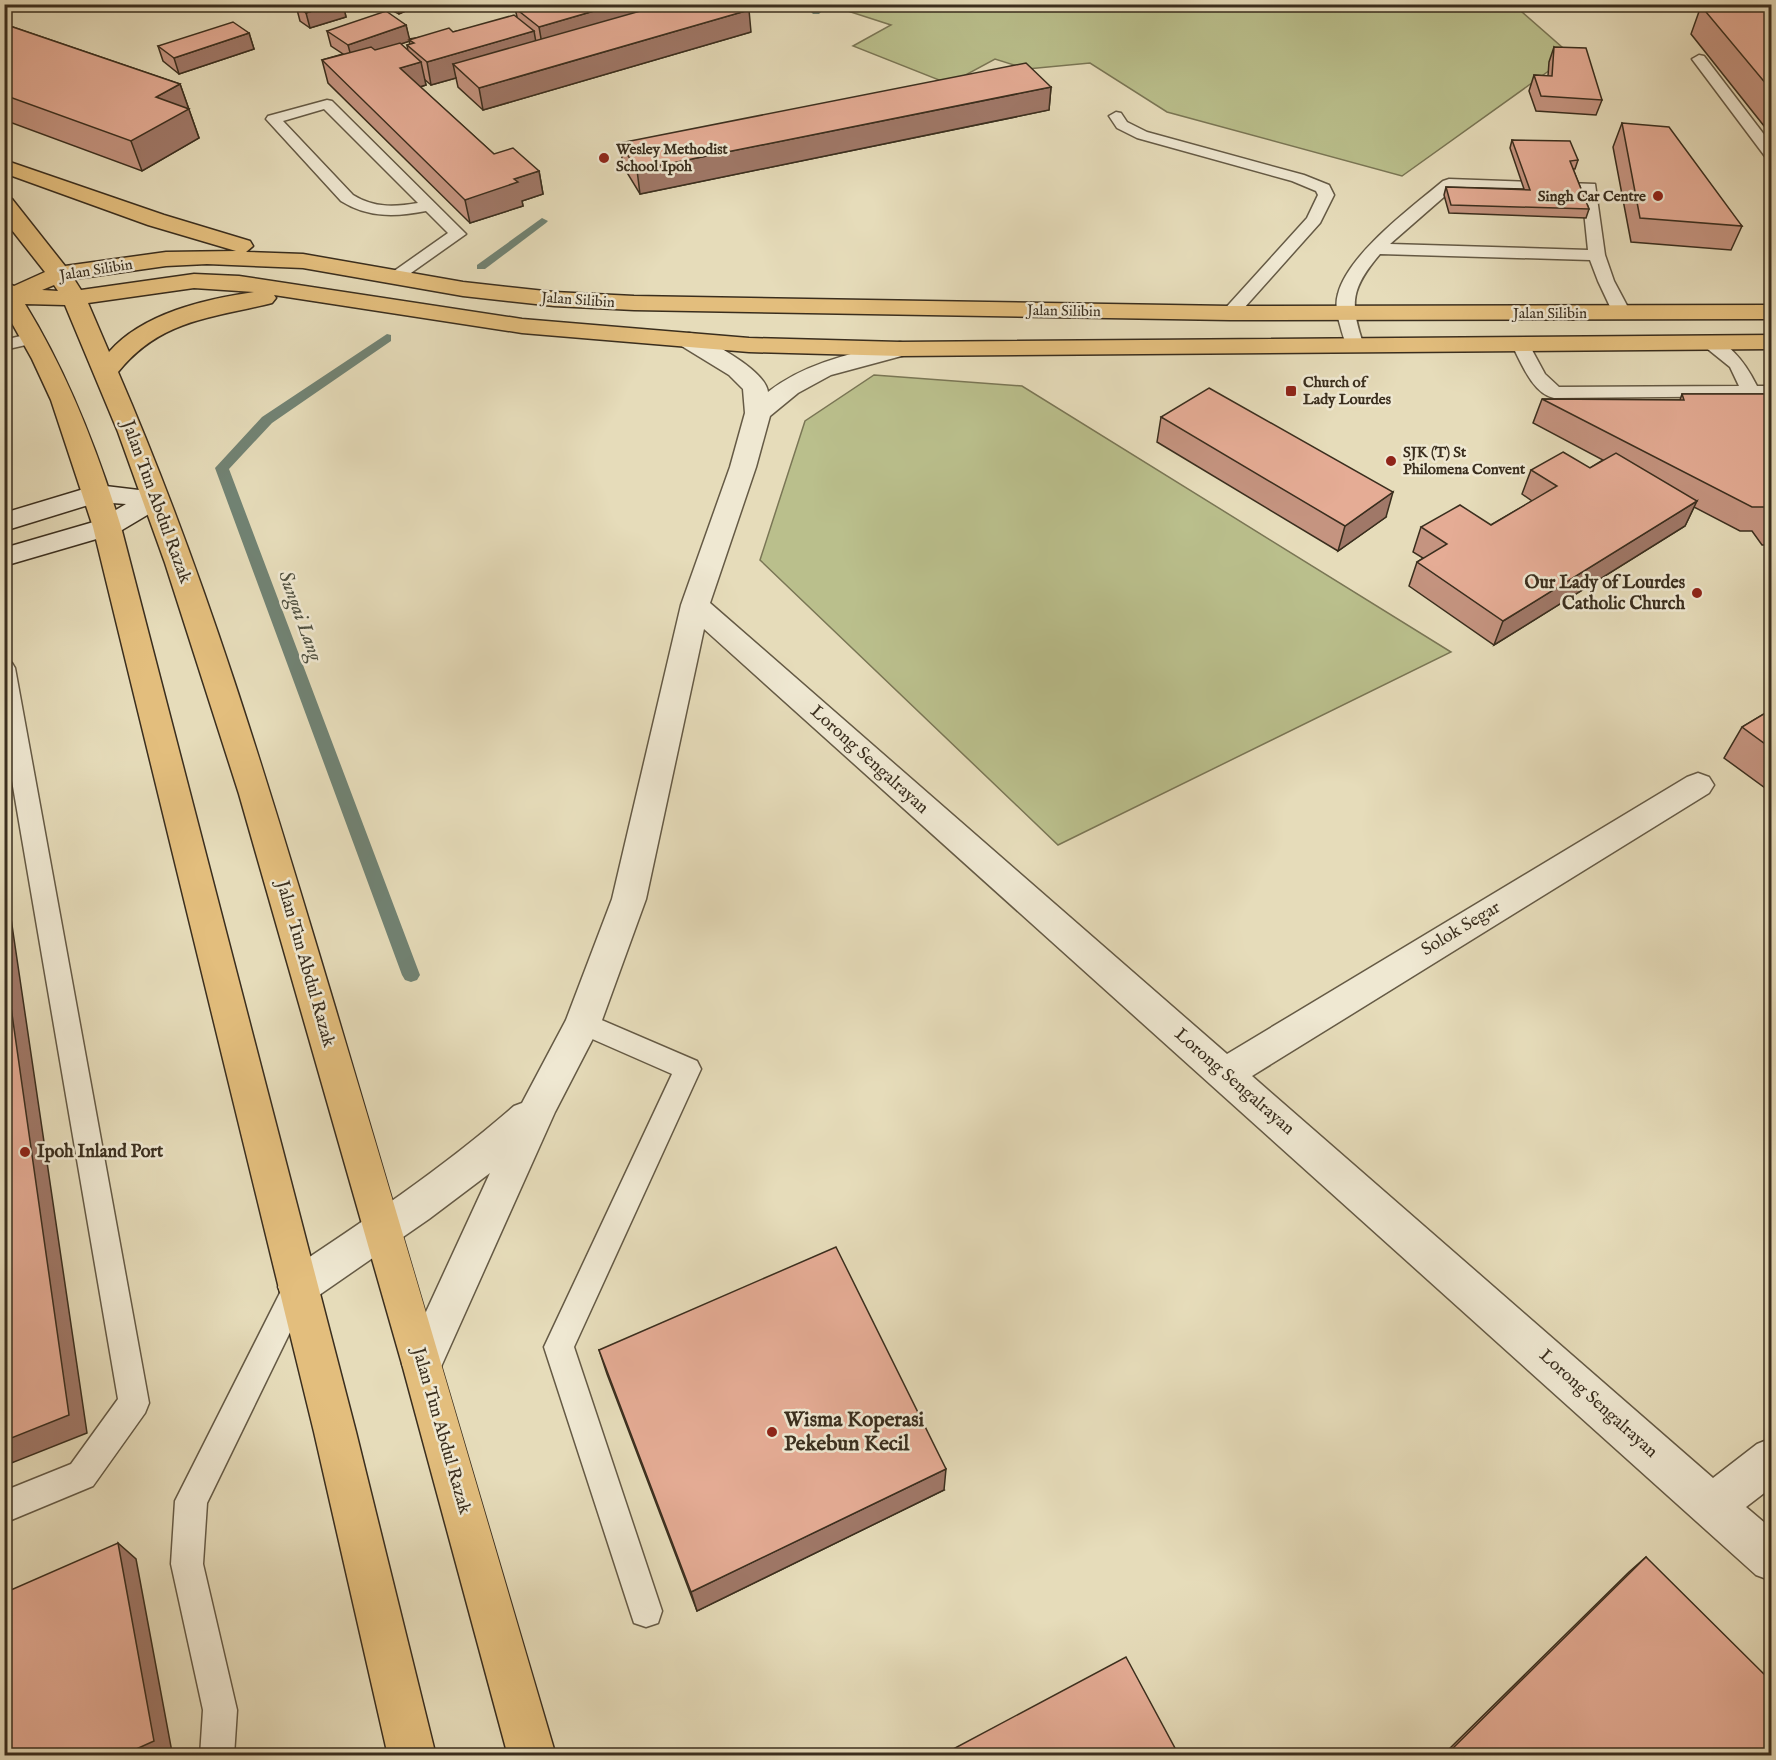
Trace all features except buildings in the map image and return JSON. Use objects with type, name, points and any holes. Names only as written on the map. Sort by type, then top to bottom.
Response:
[{"type":"main road","points":[[4,166],[202,235],[303,261]]},
{"type":"main road","name":"Jalan Tun Abdul Razak","points":[[4,204],[37,249],[59,274],[74,298],[106,371],[155,499],[255,794],[422,1364],[532,1755]]},
{"type":"main road","name":"Jalan Silibin","points":[[7,293],[59,274],[166,259],[207,256],[303,261],[464,289],[554,299],[657,304],[1230,313],[1772,312]]},
{"type":"main road","name":"Jalan Silibin","points":[[7,293],[74,298],[194,281],[239,283],[522,326],[689,340],[900,349],[1354,343],[1772,342]]},
{"type":"main road","points":[[7,293],[56,383],[97,493],[107,527],[298,1287],[412,1755]]},
{"type":"main road","points":[[106,371],[127,347],[157,329],[197,311],[230,302],[313,295]]},
{"type":"main road","points":[[800,346],[802,335],[824,326],[964,309]]},
{"type":"street","points":[[422,1364],[539,1106],[583,1023],[629,899],[695,605],[743,467],[758,413],[755,387],[738,370],[689,340]]},
{"type":"street","points":[[758,413],[789,388],[822,370],[900,349]]},
{"type":"street","points":[[4,522],[97,493],[155,499]]},
{"type":"street","points":[[4,557],[107,527],[155,499]]},
{"type":"street","name":"Lorong Sengalrayan","points":[[695,605],[1772,1560]]},
{"type":"street","name":"Solok Segar","points":[[1225,1074],[1698,784]]},
{"type":"street","points":[[298,1287],[488,1154],[539,1106]]},
{"type":"street","points":[[1713,1506],[1772,1459]]},
{"type":"lane","points":[[1699,59],[1772,156]]},
{"type":"lane","points":[[395,276],[458,234],[430,206],[327,104],[273,120],[347,198],[359,207],[379,212],[400,212],[430,206]]},
{"type":"lane","points":[[1116,116],[1122,125],[1142,135],[1298,178],[1323,188],[1326,195],[1314,220],[1230,313]]},
{"type":"lane","points":[[1354,343],[1345,312],[1346,292],[1354,273],[1376,249],[1449,184],[1589,187],[1597,255],[1606,281],[1622,313]]},
{"type":"lane","points":[[1376,249],[1597,255]]},
{"type":"lane","points":[[4,345],[33,338]]},
{"type":"lane","points":[[1708,342],[1737,364],[1751,391]]},
{"type":"lane","points":[[1520,343],[1537,376],[1554,393],[1772,391]]},
{"type":"lane","points":[[4,668],[134,1403],[82,1475],[4,1507]]},
{"type":"lane","points":[[583,1023],[688,1069],[559,1347],[646,1611]]},
{"type":"lane","points":[[217,1755],[220,1710],[187,1564],[191,1502],[298,1287]]},
{"type":"green space","points":[[834,4],[1514,5],[1571,55],[1402,176],[1167,112],[1090,63],[1027,69],[995,59],[949,84],[853,46],[891,25],[832,6]]},
{"type":"green space","points":[[874,375],[1022,386],[1451,652],[1058,845],[760,560],[805,421]]},
{"type":"waterway","name":"Sungai Lang","points":[[816,12],[825,4]]},
{"type":"waterway","name":"Sungai Lang","points":[[481,267],[542,221]]},
{"type":"waterway","name":"Sungai Lang","points":[[387,338],[267,420],[222,468],[411,975]]},
{"type":"place","name":"Wesley Methodist School Ipoh","points":[[604,158]]},
{"type":"place","name":"Singh Car Centre","points":[[1658,196]]},
{"type":"place","name":"Church of Lady Lourdes","points":[[1291,391]]},
{"type":"place","name":"SJK (T) St Philomena Convent","points":[[1391,461]]},
{"type":"place","name":"Our Lady of Lourdes Catholic Church","points":[[1697,593]]},
{"type":"place","name":"Ipoh Inland Port","points":[[25,1152]]},
{"type":"place","name":"Wisma Koperasi Pekebun Kecil","points":[[772,1432]]}]
